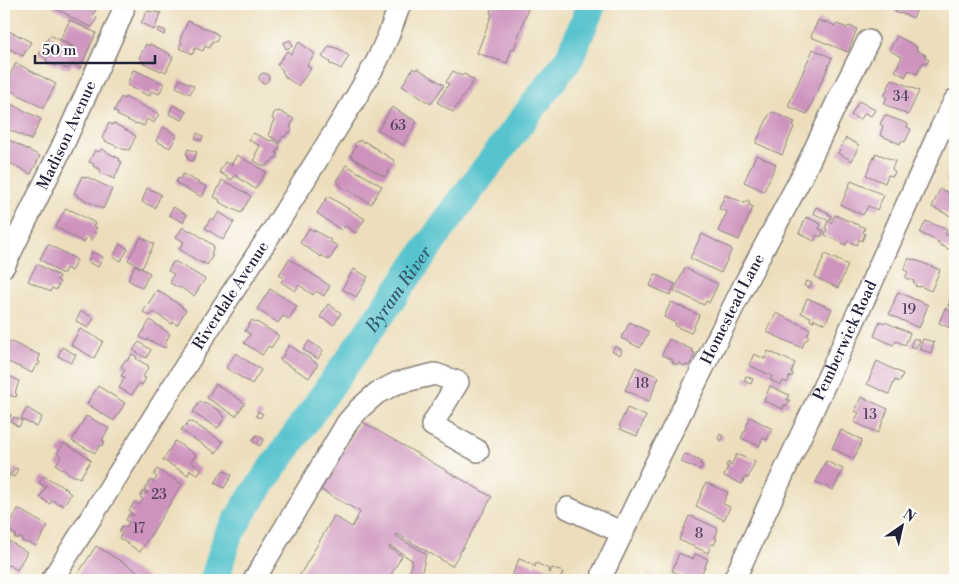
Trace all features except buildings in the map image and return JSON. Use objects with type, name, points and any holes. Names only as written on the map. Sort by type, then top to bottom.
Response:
[{"type":"street","name":"Madison Avenue","points":[[4,266],[62,147],[115,30],[124,4]]},
{"type":"street","name":"Riverdale Avenue","points":[[52,580],[377,61],[400,4]]},
{"type":"street","name":"Homestead Lane","points":[[602,580],[623,533],[739,296],[802,176],[868,41]]},
{"type":"street","name":"Pemberwick Road","points":[[734,580],[955,100]]},
{"type":"street","points":[[254,580],[347,423],[377,393],[397,383],[435,374],[458,382],[432,424],[478,451]]},
{"type":"street","points":[[568,508],[623,533]]},
{"type":"waterway","name":"Byram River","points":[[214,580],[227,538],[247,504],[448,219],[570,57],[592,4]]}]
